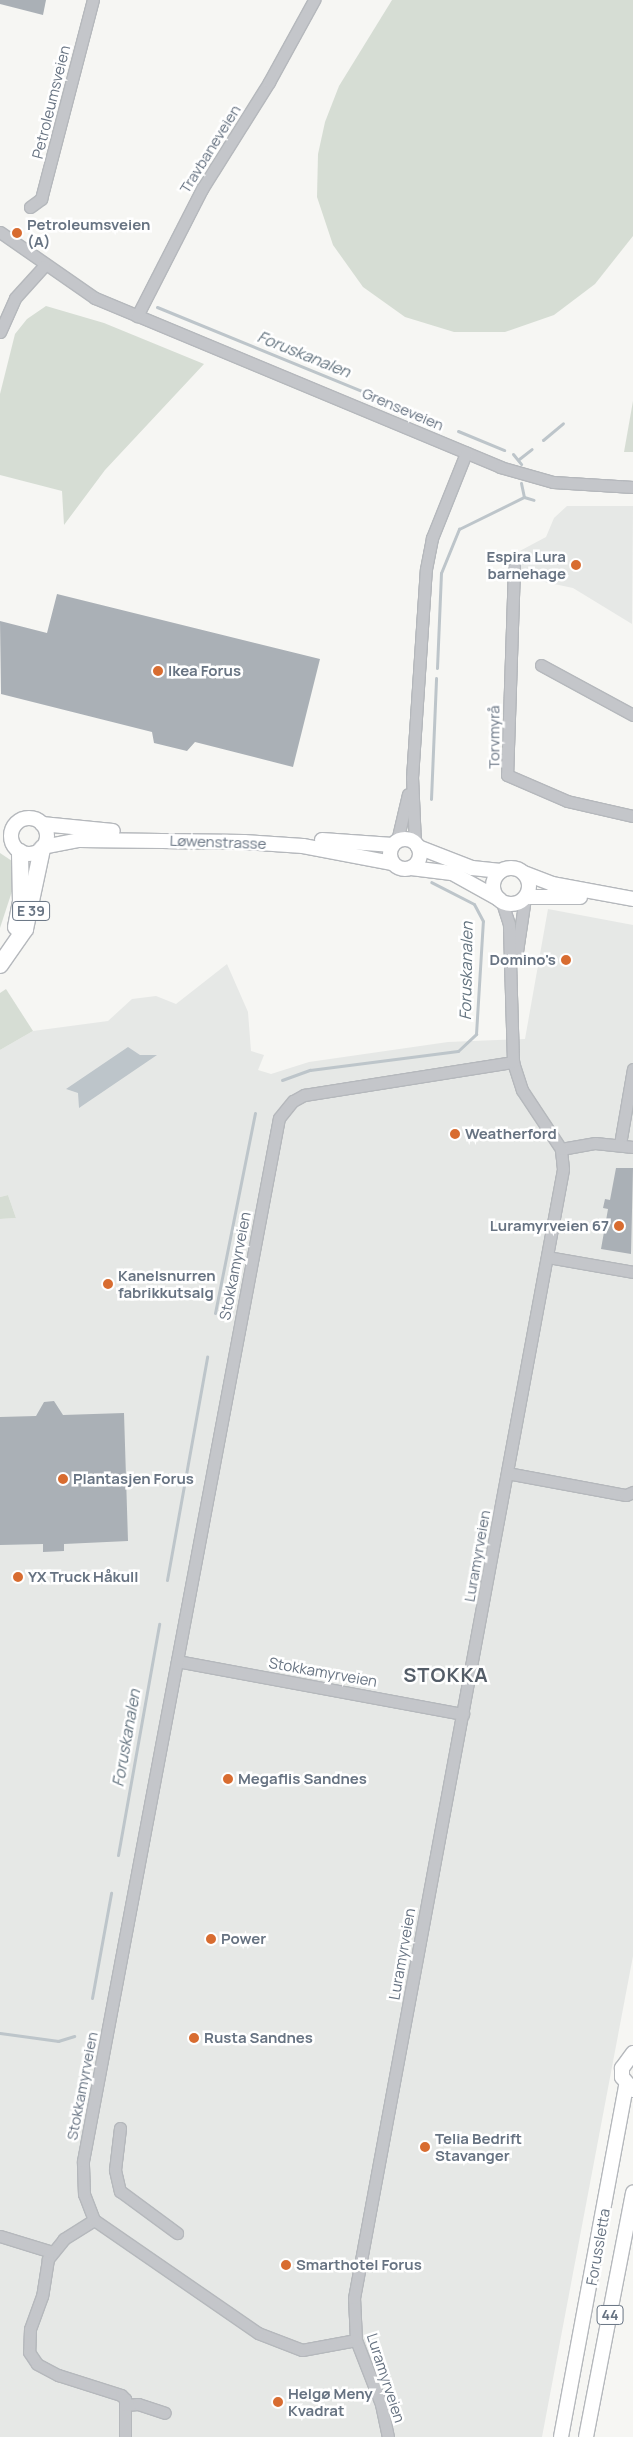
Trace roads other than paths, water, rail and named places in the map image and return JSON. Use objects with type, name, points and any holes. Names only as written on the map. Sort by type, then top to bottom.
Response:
[{"type":"highway","name":"E 39","points":[[0,951],[11,937],[19,915],[11,848]]},
{"type":"highway","name":"E 39","points":[[0,965],[25,930],[42,848]]},
{"type":"main road","points":[[0,826],[30,818],[42,824],[47,835],[42,848],[32,854],[11,848],[11,834],[16,823]]},
{"type":"main road","name":"Løwenstrasse","points":[[42,824],[117,831],[395,843]]},
{"type":"main road","name":"Løwenstrasse","points":[[42,848],[80,840],[244,842],[303,846],[392,863]]},
{"type":"main road","points":[[633,899],[552,884],[513,868],[501,871],[472,868],[416,845],[395,843],[390,854],[392,863],[401,869],[411,868],[452,873],[500,901],[512,904],[526,898],[580,897],[633,906]]},
{"type":"main road","points":[[411,868],[418,861],[416,845]]},
{"type":"main road","points":[[500,901],[493,885],[501,871]]},
{"type":"main road","points":[[524,872],[530,887],[526,898]]},
{"type":"main road","name":"44","points":[[630,2088],[622,2068],[633,2051]]},
{"type":"main road","name":"Forussletta","points":[[562,2437],[630,2088]]},
{"type":"main road","name":"Forussletta","points":[[586,2437],[633,2192]]},
{"type":"street","name":"Petroleumsveien","points":[[30,207],[41,199],[92,0]]},
{"type":"street","name":"Travbaneveien","points":[[137,316],[202,189],[269,82],[314,0]]},
{"type":"street","name":"Grenseveien","points":[[0,232],[44,266],[95,298],[466,453],[524,475],[553,482],[633,487]]},
{"type":"street","points":[[0,332],[15,298],[44,266]]},
{"type":"street","points":[[416,845],[412,778],[426,570],[432,538],[466,453]]},
{"type":"street","name":"Torvmyrå","points":[[514,568],[507,775],[567,801],[633,816]]},
{"type":"street","points":[[541,665],[633,715]]},
{"type":"street","points":[[395,843],[412,778]]},
{"type":"street","points":[[512,974],[526,898]]},
{"type":"street","points":[[500,901],[509,924],[512,974],[513,1062],[522,1090],[561,1149],[583,1143],[620,1144],[633,1147]]},
{"type":"street","name":"Stokkamyrveien","points":[[94,2220],[84,2194],[83,2161],[279,1118],[293,1101],[304,1095],[513,1062]]},
{"type":"street","points":[[620,1144],[633,1069]]},
{"type":"street","name":"Luramyrveien","points":[[388,2437],[381,2404],[356,2340],[354,2298],[562,1182],[561,1149]]},
{"type":"street","points":[[548,1257],[633,1272]]},
{"type":"street","points":[[507,1473],[626,1495],[633,1492]]},
{"type":"street","name":"Stokkamyrveien","points":[[177,1662],[463,1714]]},
{"type":"street","points":[[120,2128],[115,2170],[120,2191],[177,2233]]},
{"type":"street","points":[[125,2437],[125,2399],[111,2390],[37,2364],[29,2352],[30,2329],[52,2252],[64,2239],[94,2220],[258,2333],[283,2346],[302,2350],[356,2340]]},
{"type":"street","points":[[0,2236],[52,2252]]},
{"type":"street","points":[[125,2405],[138,2404],[165,2412]]},
{"type":"waterway","name":"Foruskanalen","points":[[157,307],[442,424]]},
{"type":"waterway","points":[[543,440],[563,423]]},
{"type":"waterway","name":"Foruskanalen","points":[[458,431],[504,450]]},
{"type":"waterway","points":[[519,459],[532,449]]},
{"type":"waterway","name":"Foruskanalen","points":[[513,454],[521,464]]},
{"type":"waterway","name":"Foruskanalen","points":[[521,483],[524,497],[534,500]]},
{"type":"waterway","name":"Foruskanalen","points":[[437,668],[441,573],[459,529],[524,497]]},
{"type":"waterway","name":"Foruskanalen","points":[[431,799],[436,678]]},
{"type":"waterway","name":"Foruskanalen","points":[[282,1080],[310,1070],[458,1051],[476,1034],[483,921],[474,904],[431,882]]},
{"type":"waterway","name":"Foruskanalen","points":[[215,1313],[255,1113]]},
{"type":"waterway","name":"Foruskanalen","points":[[167,1580],[207,1357]]},
{"type":"waterway","name":"Foruskanalen","points":[[118,1855],[159,1624]]},
{"type":"waterway","name":"Foruskanalen","points":[[92,1998],[111,1893]]},
{"type":"waterway","name":"Foruskanalen","points":[[0,2033],[58,2041],[74,2036]]},
{"type":"place","name":"Petroleumsveien (A)","points":[[17,233]]},
{"type":"place","name":"Espira Lura barnehage","points":[[576,565]]},
{"type":"place","name":"Ikea Forus","points":[[158,671]]},
{"type":"place","name":"Domino's","points":[[566,960]]},
{"type":"place","name":"Weatherford","points":[[455,1134]]},
{"type":"place","name":"Luramyrveien 67","points":[[619,1226]]},
{"type":"place","name":"Kanelsnurren fabrikkutsalg","points":[[108,1284]]},
{"type":"place","name":"Plantasjen Forus","points":[[63,1479]]},
{"type":"place","name":"YX Truck Håkull","points":[[18,1577]]},
{"type":"place","name":"Megaflis Sandnes","points":[[228,1779]]},
{"type":"place","name":"Power","points":[[211,1939]]},
{"type":"place","name":"Rusta Sandnes","points":[[194,2038]]},
{"type":"place","name":"Telia Bedrift Stavanger","points":[[425,2147]]},
{"type":"place","name":"Smarthotel Forus","points":[[286,2265]]},
{"type":"place","name":"Helgø Meny Kvadrat","points":[[278,2402]]},
{"type":"district","name":"STOKKA","points":[[446,1674]]}]
